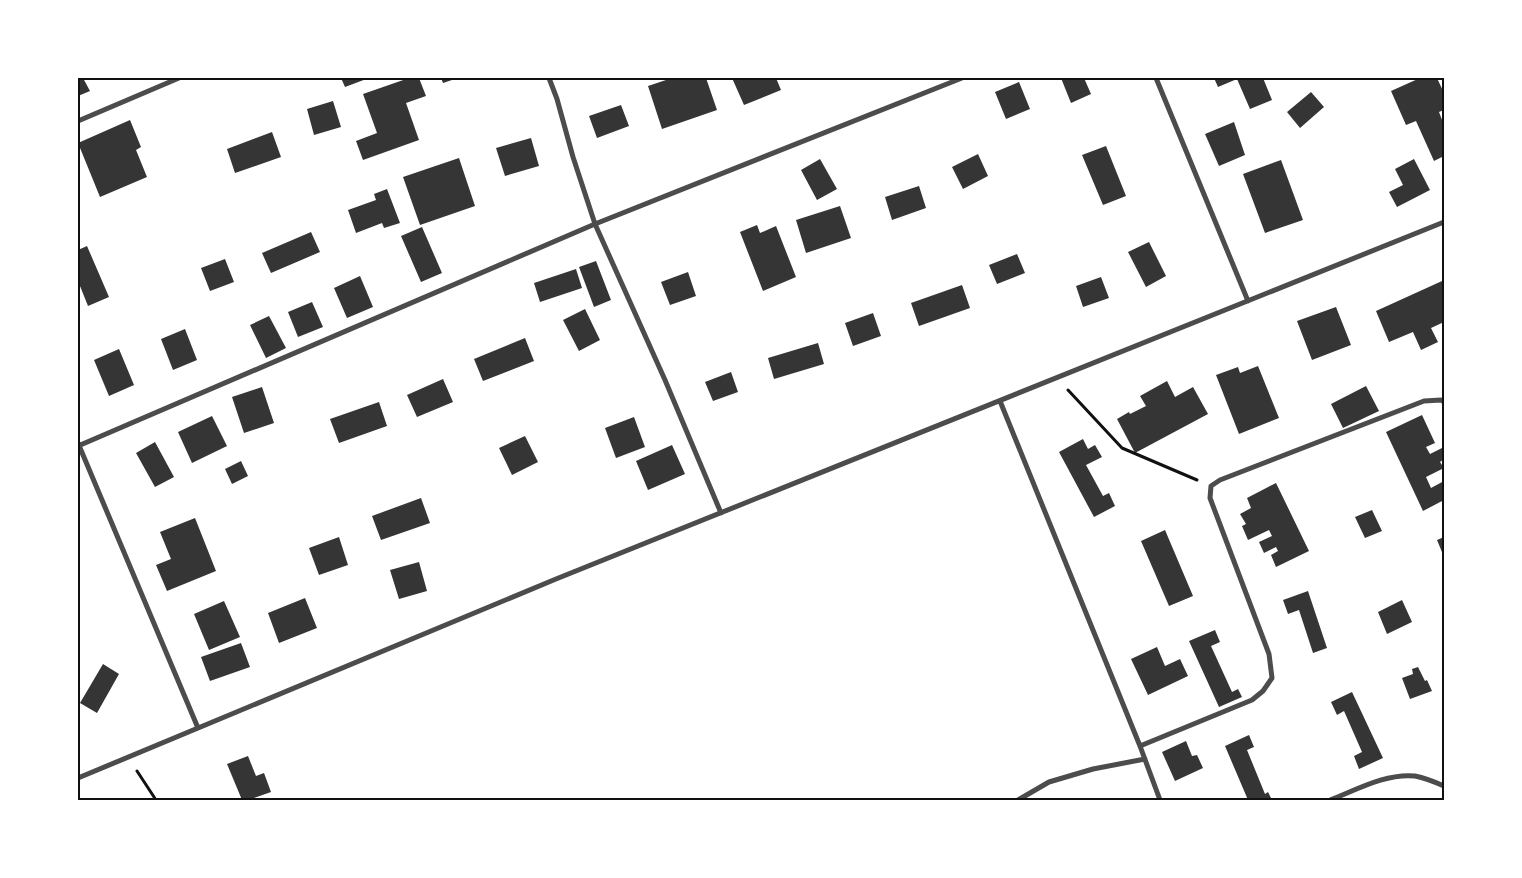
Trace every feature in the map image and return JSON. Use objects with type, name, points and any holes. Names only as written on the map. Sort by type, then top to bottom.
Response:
[{"type":"street","points":[[78,121],[180,78]]},
{"type":"street","points":[[549,78],[595,224],[665,380],[721,513]]},
{"type":"street","points":[[198,728],[78,445],[595,224],[962,78]]},
{"type":"street","points":[[1156,78],[1248,301]]},
{"type":"street","points":[[78,778],[556,579],[1444,222]]},
{"type":"street","points":[[1140,746],[1252,700],[1263,692],[1272,678],[1269,654],[1210,498],[1212,486],[1220,480],[1424,401],[1441,400],[1444,402]]},
{"type":"street","points":[[1000,401],[1140,746],[1160,800]]},
{"type":"street","points":[[1018,800],[1049,782],[1093,769],[1145,759]]},
{"type":"street","points":[[1330,800],[1372,784],[1398,777],[1414,776],[1444,786]]},
{"type":"path","points":[[1057,378],[1122,448],[1212,486]]},
{"type":"path","points":[[128,758],[156,800]]},
{"type":"building","points":[[78,78],[83,78],[90,91],[78,96]]},
{"type":"building","points":[[341,78],[369,78],[345,87]]},
{"type":"building","points":[[409,78],[419,78],[426,96],[406,103],[419,140],[363,160],[356,141],[377,133],[363,94]]},
{"type":"building","points":[[441,78],[458,78],[443,83]]},
{"type":"building","points":[[672,78],[706,78],[717,110],[662,129],[648,86]]},
{"type":"building","points":[[732,78],[776,78],[781,90],[744,105]]},
{"type":"building","points":[[1061,78],[1084,78],[1091,94],[1071,103]]},
{"type":"building","points":[[1214,78],[1263,78],[1272,100],[1250,109],[1237,79],[1218,87]]},
{"type":"building","points":[[1420,78],[1437,78],[1444,93],[1444,110],[1439,112],[1444,125],[1444,156],[1434,161],[1416,121],[1406,125],[1391,91]]},
{"type":"building","points":[[1019,82],[1030,109],[1006,119],[995,92]]},
{"type":"building","points":[[1311,92],[1324,107],[1300,128],[1287,112]]},
{"type":"building","points":[[333,101],[341,127],[314,135],[307,109]]},
{"type":"building","points":[[621,105],[629,126],[597,138],[589,116]]},
{"type":"building","points":[[130,120],[141,147],[136,150],[147,177],[100,197],[78,143]]},
{"type":"building","points":[[1234,122],[1245,155],[1219,166],[1205,134]]},
{"type":"building","points":[[272,132],[281,157],[235,173],[227,149]]},
{"type":"building","points":[[531,138],[539,166],[505,176],[496,148]]},
{"type":"building","points":[[1106,146],[1126,196],[1103,205],[1082,155]]},
{"type":"building","points":[[978,154],[988,176],[963,189],[952,167]]},
{"type":"building","points":[[459,158],[475,206],[420,225],[403,177]]},
{"type":"building","points":[[820,159],[837,189],[817,200],[801,170]]},
{"type":"building","points":[[1414,159],[1430,190],[1397,207],[1389,192],[1403,185],[1395,169]]},
{"type":"building","points":[[1281,160],[1303,220],[1265,233],[1243,174]]},
{"type":"building","points":[[919,186],[926,208],[892,220],[885,197]]},
{"type":"building","points":[[387,189],[400,223],[384,228],[382,223],[356,233],[348,210],[376,200],[374,194]]},
{"type":"building","points":[[840,206],[851,238],[806,253],[796,220]]},
{"type":"building","points":[[757,225],[760,233],[776,226],[796,277],[763,291],[740,232]]},
{"type":"building","points":[[422,227],[442,273],[421,282],[401,236]]},
{"type":"building","points":[[311,232],[320,252],[271,273],[262,253]]},
{"type":"building","points":[[1149,242],[1166,276],[1146,287],[1128,252]]},
{"type":"building","points":[[87,246],[109,297],[88,306],[78,281],[78,250]]},
{"type":"building","points":[[1017,254],[1025,273],[997,284],[989,265]]},
{"type":"building","points":[[225,259],[234,282],[210,291],[201,268]]},
{"type":"building","points":[[596,261],[611,300],[594,307],[579,267]]},
{"type":"building","points":[[576,269],[582,288],[540,302],[534,283]]},
{"type":"building","points":[[688,272],[696,296],[670,305],[661,282]]},
{"type":"building","points":[[360,276],[373,307],[347,318],[334,288]]},
{"type":"building","points":[[1101,277],[1109,298],[1083,307],[1076,286]]},
{"type":"building","points":[[1442,281],[1444,287],[1444,322],[1431,328],[1438,342],[1421,350],[1413,332],[1389,342],[1376,311]]},
{"type":"building","points":[[962,285],[970,308],[919,326],[911,303]]},
{"type":"building","points":[[312,302],[323,327],[298,337],[288,312]]},
{"type":"building","points":[[1336,307],[1351,345],[1312,360],[1297,321]]},
{"type":"building","points":[[585,309],[600,340],[579,351],[563,320]]},
{"type":"building","points":[[873,313],[881,336],[853,346],[845,323]]},
{"type":"building","points":[[269,316],[286,348],[266,358],[250,325]]},
{"type":"building","points":[[185,329],[197,360],[173,370],[161,339]]},
{"type":"building","points":[[525,338],[534,361],[483,381],[474,359]]},
{"type":"building","points":[[818,343],[824,364],[774,379],[768,358]]},
{"type":"building","points":[[119,349],[134,385],[109,396],[94,360]]},
{"type":"building","points":[[1258,366],[1279,418],[1239,434],[1216,375],[1238,367],[1240,373]]},
{"type":"building","points":[[731,372],[738,392],[713,401],[705,382]]},
{"type":"building","points":[[443,379],[453,402],[417,417],[407,395]]},
{"type":"building","points":[[1167,381],[1175,397],[1193,387],[1208,414],[1135,453],[1117,419],[1146,406],[1140,396]]},
{"type":"building","points":[[1366,386],[1379,411],[1343,428],[1331,404]]},
{"type":"building","points":[[262,387],[274,423],[244,433],[232,397]]},
{"type":"building","points":[[379,402],[387,426],[339,443],[330,419]]},
{"type":"building","points":[[1422,415],[1435,443],[1426,447],[1430,454],[1442,448],[1444,453],[1444,459],[1440,462],[1444,468],[1426,477],[1431,488],[1444,481],[1444,500],[1423,511],[1386,432]]},
{"type":"building","points":[[212,416],[227,446],[192,463],[178,432]]},
{"type":"building","points":[[634,417],[645,447],[616,458],[605,428]]},
{"type":"building","points":[[525,436],[538,462],[512,475],[499,448]]},
{"type":"building","points":[[1083,439],[1088,449],[1095,445],[1102,457],[1086,465],[1103,496],[1109,493],[1115,506],[1094,517],[1059,452]]},
{"type":"building","points":[[155,442],[174,477],[155,487],[136,453]]},
{"type":"building","points":[[672,445],[685,474],[648,490],[636,461]]},
{"type":"building","points":[[241,461],[248,476],[232,484],[225,469]]},
{"type":"building","points":[[1276,483],[1309,551],[1276,567],[1271,555],[1278,551],[1276,547],[1264,553],[1259,542],[1272,536],[1269,530],[1248,540],[1242,526],[1246,524],[1240,514],[1251,508],[1247,498]]},
{"type":"building","points":[[421,498],[430,523],[381,540],[372,516]]},
{"type":"building","points":[[1372,510],[1382,531],[1365,538],[1355,517]]},
{"type":"building","points":[[195,518],[216,571],[167,591],[156,565],[171,559],[160,532]]},
{"type":"building","points":[[1165,530],[1193,596],[1169,606],[1141,541]]},
{"type":"building","points":[[339,537],[348,565],[319,575],[309,548]]},
{"type":"building","points":[[1444,537],[1444,557],[1437,540]]},
{"type":"building","points":[[419,562],[427,591],[399,599],[390,570]]},
{"type":"building","points":[[1308,591],[1327,648],[1313,653],[1299,610],[1288,614],[1283,600]]},
{"type":"building","points":[[305,598],[317,628],[279,643],[268,613]]},
{"type":"building","points":[[1402,600],[1412,622],[1387,634],[1378,612]]},
{"type":"building","points":[[224,601],[240,637],[209,650],[194,614]]},
{"type":"building","points":[[1215,630],[1220,642],[1211,646],[1232,692],[1238,689],[1242,697],[1219,707],[1189,641]]},
{"type":"building","points":[[241,643],[250,667],[210,681],[201,657]]},
{"type":"building","points":[[1157,647],[1165,666],[1180,659],[1188,676],[1148,695],[1131,659]]},
{"type":"building","points":[[103,664],[119,674],[97,713],[80,703]]},
{"type":"building","points":[[1418,667],[1432,691],[1410,699],[1402,678],[1413,674],[1412,669]]},
{"type":"building","points":[[1352,692],[1383,758],[1359,769],[1354,756],[1362,752],[1344,711],[1337,715],[1331,702]]},
{"type":"building","points":[[1249,735],[1254,747],[1247,750],[1265,794],[1268,792],[1272,800],[1248,800],[1225,746]]},
{"type":"building","points":[[1186,741],[1192,756],[1197,755],[1203,768],[1175,781],[1162,752]]},
{"type":"building","points":[[248,756],[256,776],[264,773],[271,792],[248,800],[242,800],[227,764]]}]
